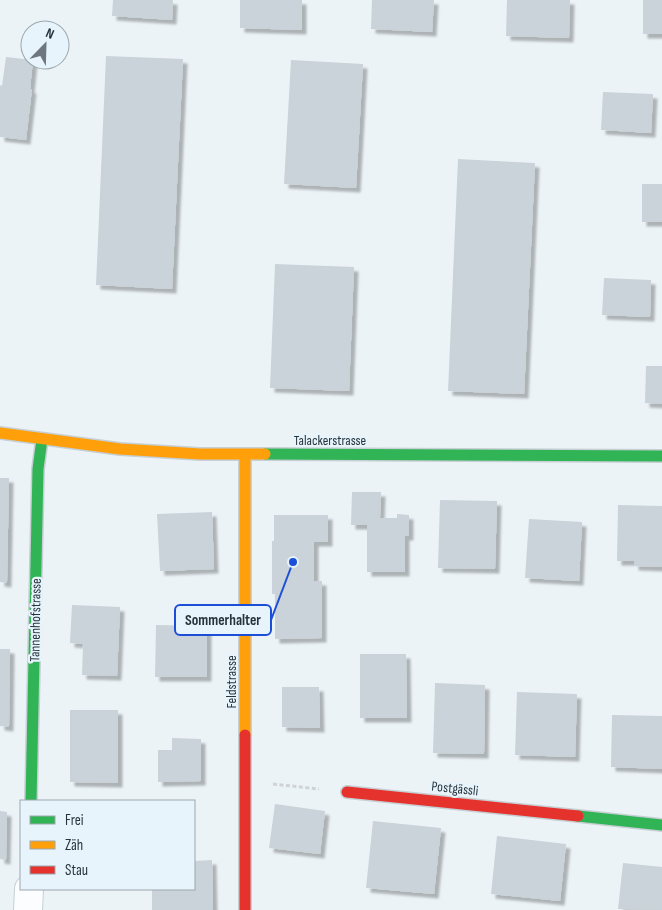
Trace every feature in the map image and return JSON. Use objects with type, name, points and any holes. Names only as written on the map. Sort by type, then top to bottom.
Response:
[{"type":"street","name":"Talackerstrasse","points":[[0,433],[154,451],[245,455],[662,456]]},
{"type":"street","name":"Tannenhofstrasse","points":[[31,800],[38,469],[42,439]]},
{"type":"street","name":"Feldstrasse","points":[[245,455],[245,910]]},
{"type":"street","name":"Postgässli","points":[[347,792],[662,825]]},
{"type":"street","points":[[28,910],[29,890]]},
{"type":"path","points":[[246,780],[347,792]]},
{"type":"building","points":[[113,0],[173,0],[172,20],[112,16]]},
{"type":"building","points":[[240,0],[302,0],[302,30],[240,28]]},
{"type":"building","points":[[372,0],[434,0],[432,32],[371,29]]},
{"type":"building","points":[[507,0],[570,0],[569,38],[506,36]]},
{"type":"building","points":[[643,0],[662,0],[662,34],[643,34]]},
{"type":"building","points":[[106,56],[183,59],[172,289],[96,285]]},
{"type":"building","points":[[6,57],[20,59],[20,70],[32,70],[30,89],[32,89],[26,140],[0,137],[0,85],[2,86]]},
{"type":"building","points":[[291,60],[363,64],[356,188],[284,184]]},
{"type":"building","points":[[603,92],[653,94],[651,133],[601,130]]},
{"type":"building","points":[[458,159],[535,163],[524,394],[448,391]]},
{"type":"building","points":[[642,184],[662,184],[662,222],[642,222]]},
{"type":"building","points":[[275,264],[354,267],[349,391],[270,388]]},
{"type":"building","points":[[604,278],[651,280],[650,317],[602,315]]},
{"type":"building","points":[[646,366],[662,366],[662,404],[645,403]]},
{"type":"building","points":[[0,478],[9,478],[7,583],[0,582]]},
{"type":"building","points":[[352,492],[381,492],[380,518],[397,518],[397,514],[409,515],[409,536],[405,536],[405,572],[367,572],[367,525],[351,525]]},
{"type":"building","points":[[440,500],[497,501],[495,569],[438,568]]},
{"type":"building","points":[[618,505],[662,506],[662,567],[634,566],[634,561],[617,561]]},
{"type":"building","points":[[212,512],[214,569],[160,571],[157,514]]},
{"type":"building","points":[[274,515],[328,515],[328,542],[314,542],[314,581],[322,581],[322,638],[275,639],[275,594],[272,594]]},
{"type":"building","points":[[529,519],[582,522],[579,581],[525,578]]},
{"type":"building","points":[[72,605],[120,607],[117,676],[82,675],[83,644],[70,643]]},
{"type":"building","points":[[156,625],[207,626],[207,677],[155,677]]},
{"type":"building","points":[[0,649],[10,649],[9,727],[0,726]]},
{"type":"building","points":[[360,654],[406,654],[407,718],[360,718]]},
{"type":"building","points":[[435,683],[485,685],[484,754],[433,753]]},
{"type":"building","points":[[282,687],[319,687],[320,728],[282,727]]},
{"type":"building","points":[[517,692],[577,694],[575,757],[515,755]]},
{"type":"building","points":[[70,710],[118,710],[118,783],[70,782]]},
{"type":"building","points":[[612,715],[662,716],[662,769],[611,767]]},
{"type":"building","points":[[172,738],[201,739],[201,781],[158,782],[158,750],[172,750]]},
{"type":"building","points":[[275,804],[325,811],[320,854],[269,848]]},
{"type":"building","points":[[0,811],[7,812],[6,860],[0,859]]},
{"type":"building","points":[[373,821],[441,828],[434,894],[366,888]]},
{"type":"building","points":[[497,836],[566,844],[560,901],[491,894]]},
{"type":"building","points":[[212,860],[213,910],[152,910],[152,890],[195,890],[195,861]]},
{"type":"building","points":[[623,863],[662,867],[662,910],[618,909]]},
{"type":"traffic: fast","points":[[31,800],[38,469],[42,439]]},
{"type":"traffic: fast","points":[[265,454],[662,456]]},
{"type":"traffic: fast","points":[[578,816],[662,825]]},
{"type":"traffic: slow","points":[[0,433],[120,449],[200,454],[265,454]]},
{"type":"traffic: slow","points":[[245,455],[245,735]]},
{"type":"traffic: jam","points":[[245,735],[245,910]]},
{"type":"traffic: jam","points":[[347,792],[578,816]]},
{"type":"place","name":"Sommerhalter","points":[[293,562]]}]
